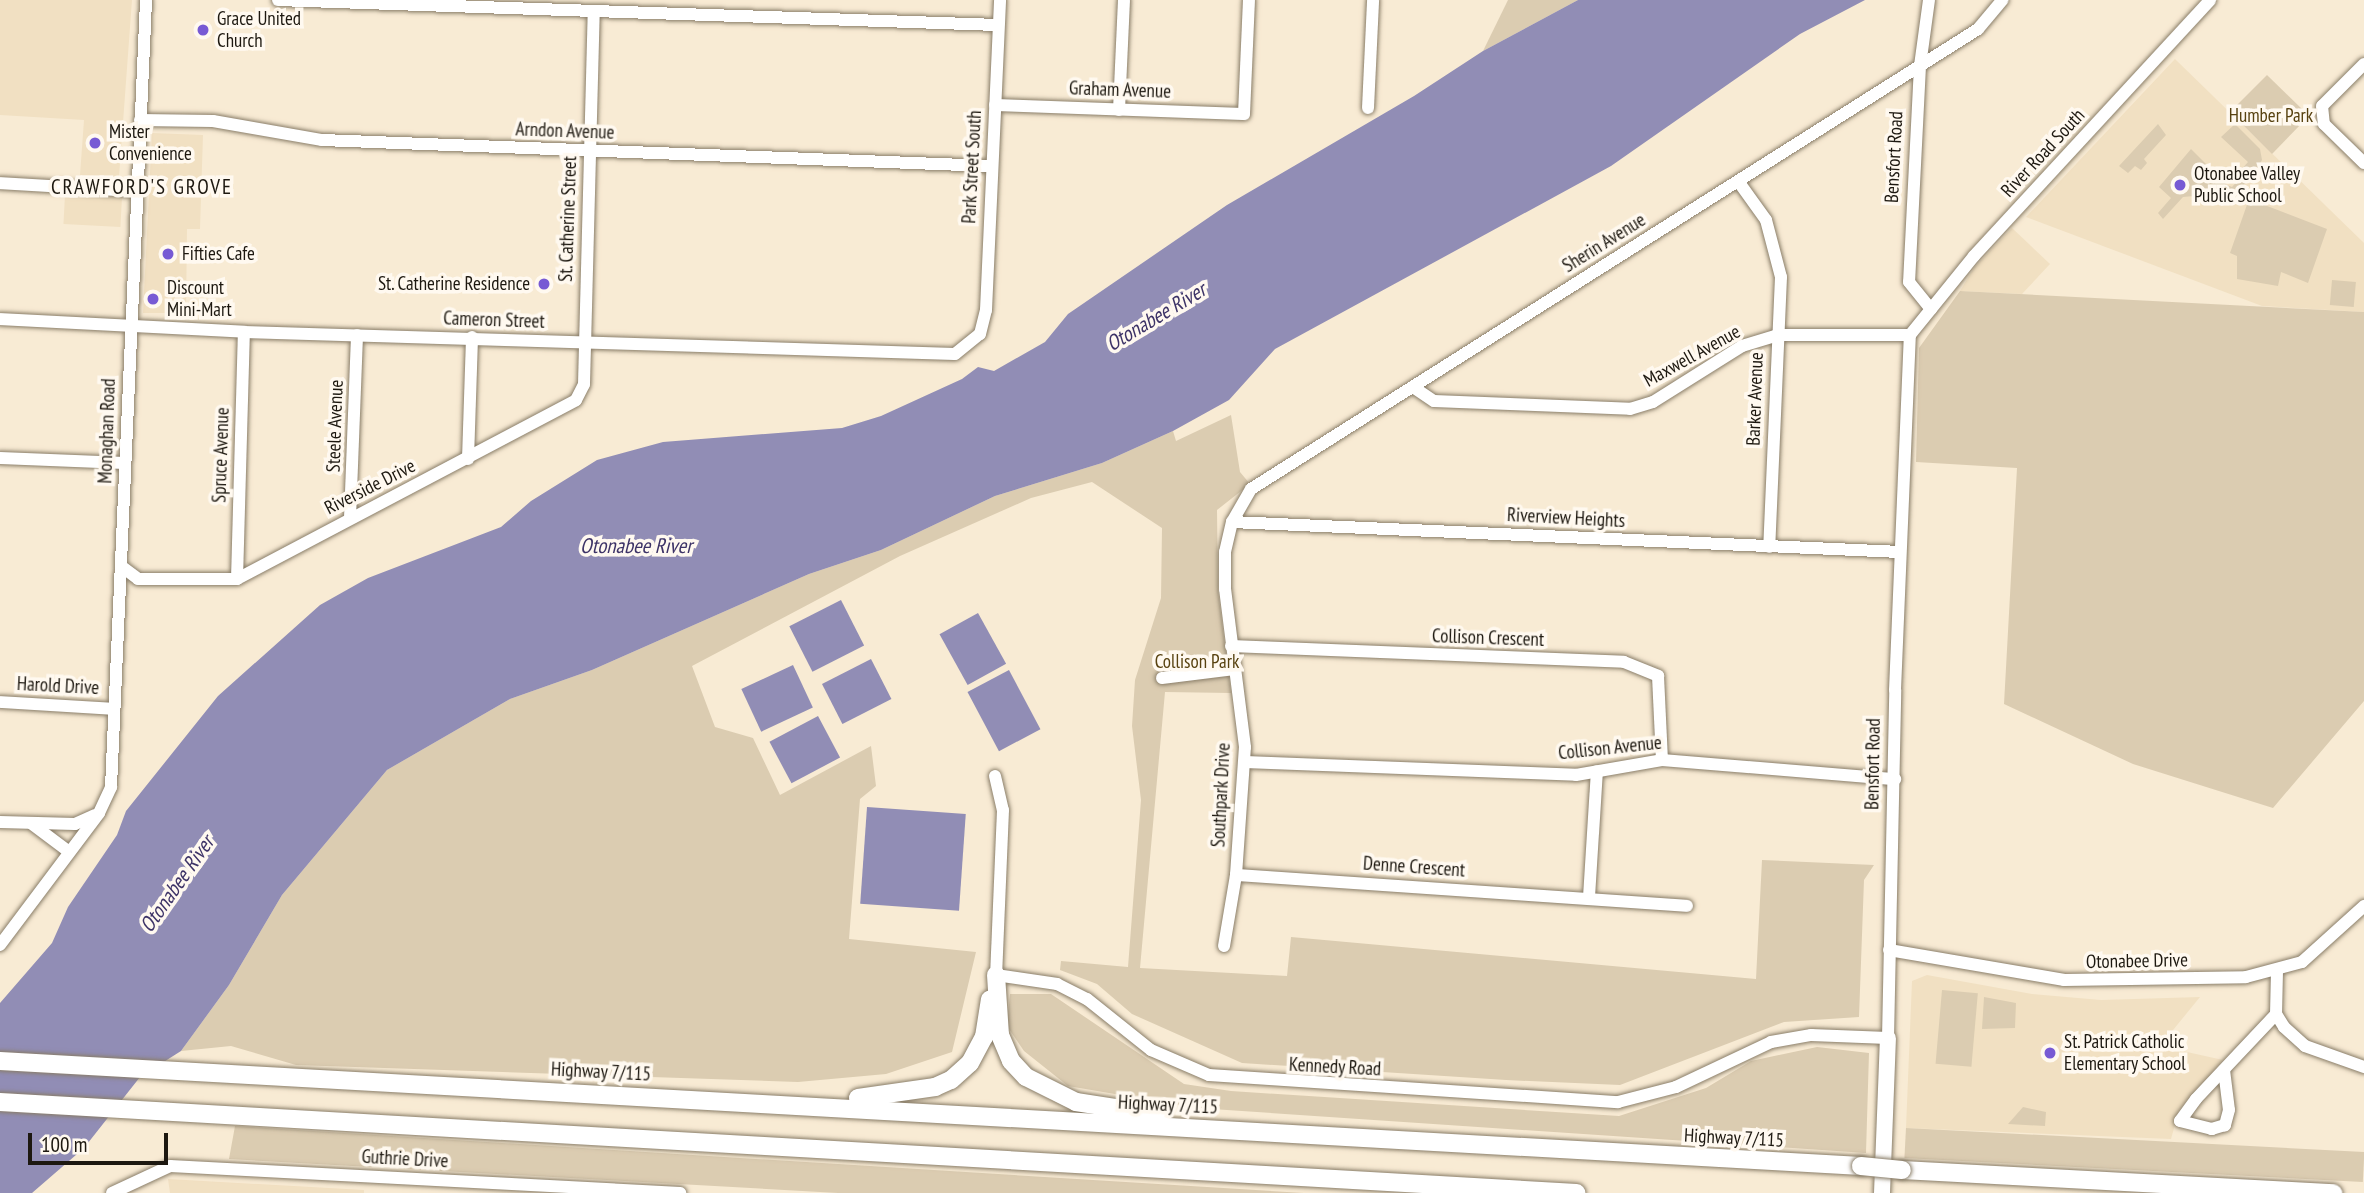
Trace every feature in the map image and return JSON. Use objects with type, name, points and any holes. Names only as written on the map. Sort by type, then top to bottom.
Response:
[{"type":"highway","points":[[692,1098],[880,1098],[936,1087],[971,1063],[984,1037],[996,975]]},
{"type":"highway","points":[[996,975],[1004,1049],[1026,1077],[1056,1096],[1093,1106],[1331,1135]]},
{"type":"highway","name":"Highway 7/115","points":[[0,1061],[271,1078],[692,1098],[2333,1193]]},
{"type":"highway","points":[[0,1102],[1576,1193]]},
{"type":"highway","points":[[1364,1181],[1410,1193]]},
{"type":"main road","name":"Bensfort Road","points":[[1882,1193],[1888,1038]]},
{"type":"street","name":"Monaghan Road","points":[[0,945],[99,813],[111,787],[146,0]]},
{"type":"street","points":[[278,0],[571,6],[594,13],[998,25]]},
{"type":"street","name":"Park Street South","points":[[980,334],[986,310],[1000,0]]},
{"type":"street","points":[[1119,110],[1124,0]]},
{"type":"street","name":"Graham Avenue","points":[[995,105],[1244,114],[1249,0]]},
{"type":"street","points":[[1368,108],[1373,0]]},
{"type":"street","name":"Bensfort Road","points":[[1929,0],[1920,66],[1909,282],[1931,309]]},
{"type":"street","name":"Sherin Avenue","points":[[1231,522],[1251,489],[1978,29],[2002,0]]},
{"type":"street","name":"River Road South","points":[[1910,335],[2210,0]]},
{"type":"street","name":"St. Catherine Street","points":[[582,343],[594,13]]},
{"type":"street","points":[[2364,64],[2322,106],[2324,124],[2364,163]]},
{"type":"street","name":"Arndon Avenue","points":[[140,120],[213,121],[322,140],[991,166]]},
{"type":"street","name":"Barker Avenue","points":[[1738,181],[1773,239],[1781,277],[1769,547]]},
{"type":"street","points":[[0,183],[136,191]]},
{"type":"street","name":"Cameron Street","points":[[0,319],[244,332],[955,354],[980,334]]},
{"type":"street","name":"Spruce Avenue","points":[[237,579],[244,332]]},
{"type":"street","name":"Steele Avenue","points":[[350,518],[357,334]]},
{"type":"street","name":"Maxwell Avenue","points":[[1413,387],[1434,401],[1630,409],[1653,402],[1742,346],[1777,335],[1910,335]]},
{"type":"street","name":"Bensfort Road","points":[[1888,1038],[1900,552],[1910,335]]},
{"type":"street","points":[[468,459],[472,337]]},
{"type":"street","name":"Riverside Drive","points":[[121,566],[138,579],[237,579],[576,400],[584,384],[582,343]]},
{"type":"street","points":[[0,458],[125,463]]},
{"type":"street","name":"Riverview Heights","points":[[1231,522],[1900,552]]},
{"type":"street","name":"Southpark Drive","points":[[1224,946],[1236,875],[1245,762],[1231,646],[1225,564],[1231,522]]},
{"type":"street","name":"Collison Crescent","points":[[1231,646],[1624,662],[1657,676],[1662,760]]},
{"type":"street","points":[[1162,678],[1234,669]]},
{"type":"street","name":"Harold Drive","points":[[0,702],[114,709]]},
{"type":"street","name":"Collison Avenue","points":[[1245,762],[1576,775],[1662,760],[1895,779]]},
{"type":"street","points":[[1589,897],[1597,771]]},
{"type":"street","points":[[995,776],[1003,810],[996,975]]},
{"type":"street","points":[[0,822],[75,824],[99,813]]},
{"type":"street","points":[[32,824],[68,851]]},
{"type":"street","name":"Denne Crescent","points":[[1236,875],[1589,897],[1687,906]]},
{"type":"street","name":"Otonabee Drive","points":[[1889,950],[2064,980],[2185,980],[2277,971],[2319,951],[2364,906]]},
{"type":"street","points":[[2224,1070],[2230,1110],[2225,1125],[2212,1129],[2180,1121],[2196,1099],[2276,1014],[2277,971]]},
{"type":"street","name":"Kennedy Road","points":[[996,975],[1057,984],[1087,999],[1172,1062],[1239,1080],[1618,1102],[1676,1087],[1771,1042],[1811,1035],[1888,1038]]},
{"type":"street","points":[[2276,1014],[2305,1046],[2364,1067]]},
{"type":"street","name":"Guthrie Drive","points":[[112,1193],[131,1181],[170,1166],[680,1193]]},
{"type":"shaded area","points":[[0,0],[132,0],[119,177],[80,175],[84,120],[0,115]]},
{"type":"shaded area","name":"Otonabee Valley Public School","points":[[2175,59],[2364,243],[2364,312],[2262,306],[2026,217]]},
{"type":"shaded area","points":[[152,133],[203,135],[200,229],[187,229],[186,313],[143,313]]},
{"type":"shaded area","points":[[65,195],[122,198],[120,227],[63,224]]},
{"type":"shaded area","points":[[2012,228],[2050,264],[2022,294],[1960,291],[1974,268]]},
{"type":"shaded area","name":"St. Patrick Catholic Elementary School","points":[[1927,975],[2032,994],[2101,1000],[2200,997],[2160,1046],[2223,1060],[2179,1110],[2171,1139],[1906,1128],[1912,981]]},
{"type":"shaded area","points":[[168,1179],[364,1190],[364,1193],[170,1193]]},
{"type":"green space","points":[[1508,0],[1578,0],[1483,51]]},
{"type":"green space","name":"Humber Park","points":[[2267,75],[2304,111],[2304,121],[2272,154],[2230,112]]},
{"type":"green space","points":[[2158,124],[2166,135],[2144,159],[2147,163],[2141,170],[2135,166],[2128,173],[2119,166]]},
{"type":"green space","points":[[2235,124],[2260,149],[2262,160],[2253,176],[2236,192],[2183,197],[2163,219],[2158,213],[2171,198],[2159,187],[2191,149],[2227,185],[2232,187],[2243,175],[2240,171],[2248,162],[2221,137]]},
{"type":"green space","points":[[2249,199],[2327,229],[2308,283],[2281,272],[2278,286],[2237,279],[2237,256],[2230,253]]},
{"type":"green space","points":[[2332,280],[2356,282],[2354,307],[2330,305]]},
{"type":"green space","points":[[1960,291],[2364,312],[2364,701],[2273,808],[2133,764],[2004,704],[2017,468],[1916,462],[1919,348]]},
{"type":"green space","name":"Collison Park","points":[[1231,415],[1240,472],[1250,484],[1217,510],[1218,591],[1231,693],[1165,692],[1140,968],[1287,976],[1291,937],[1756,979],[1762,860],[1874,865],[1864,880],[1859,1017],[1784,1022],[1620,1085],[1506,1080],[1242,1063],[1132,1014],[1097,984],[1060,970],[1061,961],[1128,967],[1141,800],[1132,726],[1135,680],[1161,598],[1162,528],[1092,482],[1031,498],[900,556],[692,666],[715,727],[753,738],[780,795],[871,746],[876,786],[860,799],[849,939],[976,952],[952,1052],[886,1074],[798,1082],[296,1065],[231,1046],[181,1051],[229,985],[282,895],[387,770],[510,699],[592,670],[809,574],[881,550],[995,496],[1102,463],[1173,431],[1176,441]]},
{"type":"green space","points":[[1942,990],[1978,993],[1971,1067],[1936,1064]]},
{"type":"green space","points":[[1010,994],[1051,994],[1184,1084],[1231,1091],[1619,1116],[1706,1088],[1751,1061],[1817,1047],[1869,1053],[1866,1153],[1197,1108],[1068,1086],[1024,1051],[1007,1026]]},
{"type":"green space","points":[[1984,997],[2016,1003],[2015,1028],[1982,1029]]},
{"type":"green space","points":[[2023,1107],[2046,1112],[2045,1126],[2008,1124]]},
{"type":"green space","points":[[235,1126],[1304,1193],[838,1193],[229,1159]]},
{"type":"green space","points":[[1906,1128],[2364,1152],[2363,1182],[1904,1158]]},
{"type":"water","name":"Otonabee River","points":[[1578,0],[1865,0],[1800,34],[1611,166],[1275,349],[1229,400],[1173,431],[1102,463],[995,496],[881,550],[809,574],[592,670],[510,699],[387,770],[282,895],[229,985],[181,1051],[140,1077],[84,1148],[32,1193],[0,1193],[0,1003],[52,943],[68,907],[117,835],[126,811],[218,696],[320,605],[368,578],[501,527],[531,501],[597,460],[663,442],[842,428],[881,416],[962,379],[978,367],[994,371],[1045,342],[1068,314],[1227,205],[1414,96],[1483,51]]},
{"type":"water","points":[[841,600],[864,645],[812,672],[789,626]]},
{"type":"water","points":[[978,613],[1006,664],[968,685],[940,634]]},
{"type":"water","points":[[871,659],[891,699],[842,724],[822,684]]},
{"type":"water","points":[[793,665],[813,708],[761,732],[741,689]]},
{"type":"water","points":[[1009,670],[1040,729],[999,751],[968,692]]},
{"type":"water","points":[[818,716],[840,757],[792,783],[769,742]]},
{"type":"water","points":[[867,807],[966,814],[959,911],[860,904]]},
{"type":"place","name":"Grace United Church","points":[[203,30]]},
{"type":"place","name":"Mister Convenience","points":[[95,143]]},
{"type":"place","name":"Otonabee Valley Public School","points":[[2180,185]]},
{"type":"place","name":"Fifties Cafe","points":[[168,254]]},
{"type":"place","name":"St. Catherine Residence","points":[[544,284]]},
{"type":"place","name":"Discount Mini-Mart","points":[[153,299]]},
{"type":"place","name":"St. Patrick Catholic Elementary School","points":[[2050,1053]]},
{"type":"district","name":"CRAWFORD'S GROVE","points":[[142,187]]}]
